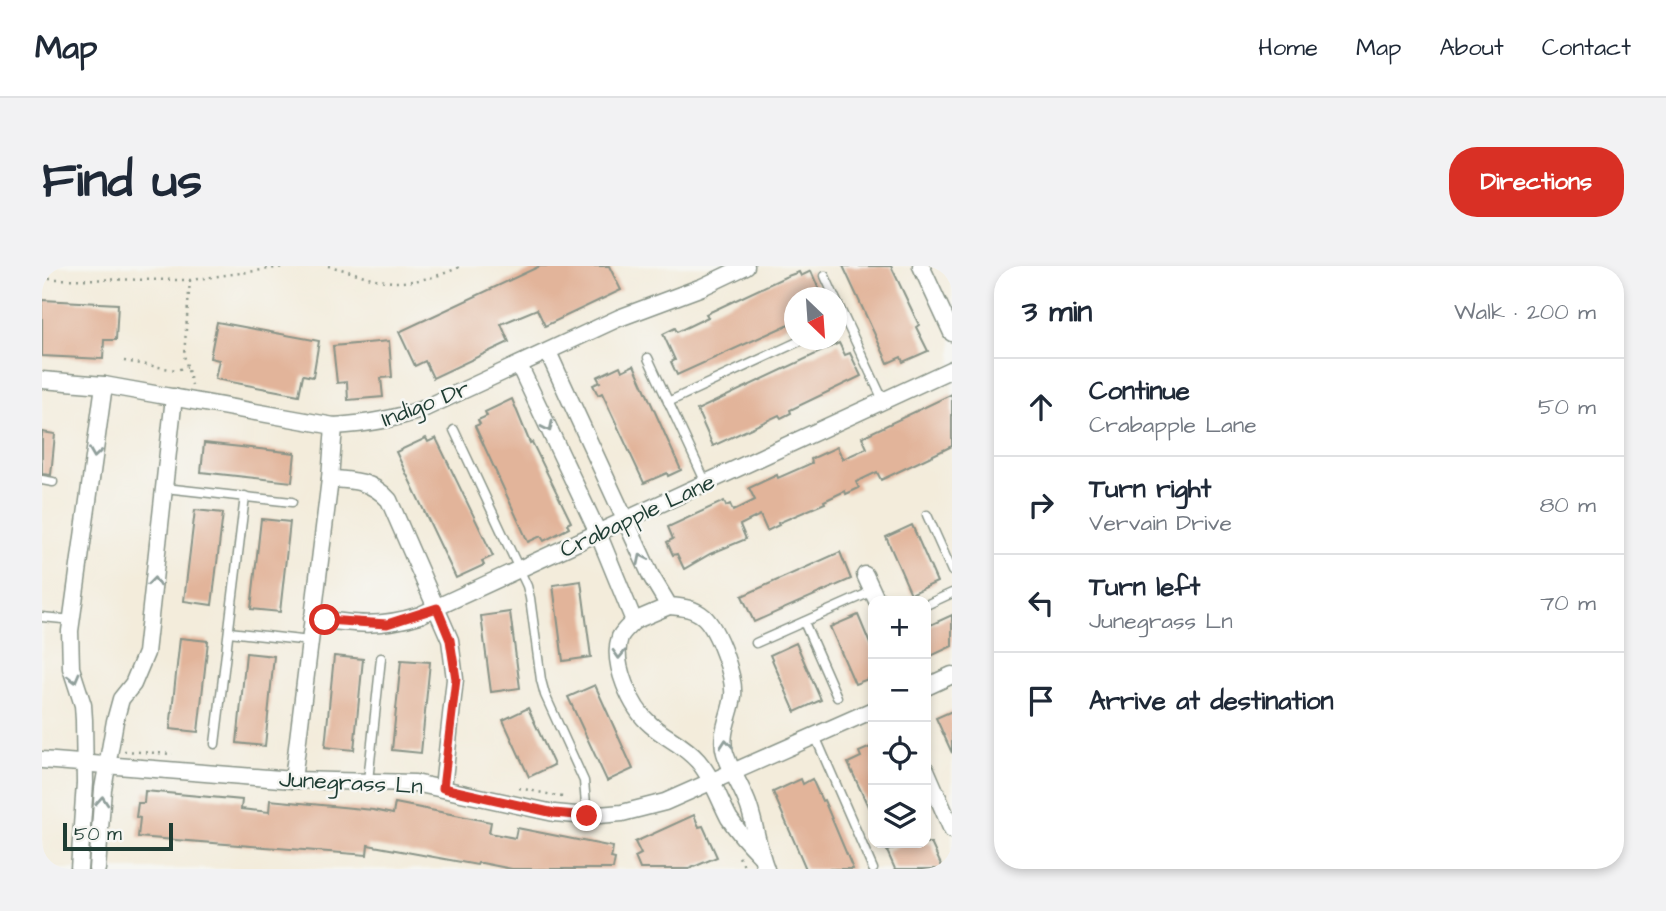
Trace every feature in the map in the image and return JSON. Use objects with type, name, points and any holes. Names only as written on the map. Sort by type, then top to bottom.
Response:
[{"type":"street","name":"Indigo Dr","points":[[42,380],[104,385],[334,426],[398,418],[619,318],[702,287],[746,266]]},
{"type":"street","points":[[921,266],[952,333]]},
{"type":"street","points":[[548,352],[650,576],[669,606]]},
{"type":"street","points":[[519,365],[598,533],[634,621]]},
{"type":"street","name":"Crabapple Lane","points":[[312,618],[387,624],[437,608],[952,369]]},
{"type":"street","points":[[79,869],[85,783],[83,705],[71,668],[70,631],[104,385]]},
{"type":"street","points":[[97,869],[103,789],[121,699],[132,684],[146,653],[174,397]]},
{"type":"street","points":[[293,780],[330,479],[334,426]]},
{"type":"street","points":[[330,479],[359,481],[379,489],[388,500],[450,640],[456,679],[443,788]]},
{"type":"street","points":[[865,575],[875,596]]},
{"type":"street","points":[[669,606],[688,607],[704,617],[711,628],[731,672],[734,692],[725,725],[725,752],[749,807],[763,862],[729,817],[699,762],[680,743],[651,726],[638,712],[618,667],[617,651],[621,634],[634,621],[669,606]]},
{"type":"street","points":[[931,685],[952,675]]},
{"type":"street","name":"Junegrass Ln","points":[[42,761],[293,780],[415,783],[554,813],[587,816],[646,808],[868,712]]},
{"type":"street","points":[[931,782],[952,830]]},
{"type":"lane","points":[[825,276],[830,287]]},
{"type":"lane","points":[[847,321],[883,400]]},
{"type":"lane","points":[[668,402],[784,348]]},
{"type":"lane","points":[[648,358],[706,483]]},
{"type":"lane","points":[[454,430],[530,598],[543,688],[584,781],[587,816]]},
{"type":"lane","points":[[42,481],[53,482]]},
{"type":"lane","points":[[165,488],[292,502]]},
{"type":"lane","points":[[215,744],[245,496]]},
{"type":"lane","points":[[927,515],[952,571]]},
{"type":"lane","points":[[931,603],[952,593]]},
{"type":"lane","points":[[756,643],[868,599]]},
{"type":"lane","points":[[42,617],[72,620]]},
{"type":"lane","points":[[804,622],[837,697]]},
{"type":"lane","points":[[229,632],[310,641]]},
{"type":"lane","points":[[368,781],[381,658]]},
{"type":"lane","points":[[815,736],[873,869]]},
{"type":"path","points":[[42,279],[190,280],[291,266]]},
{"type":"path","points":[[328,266],[390,282],[406,282],[462,266]]},
{"type":"path","points":[[124,361],[176,370],[187,366]]},
{"type":"building","points":[[540,266],[609,266],[621,290],[545,326],[537,309],[501,324],[509,342],[433,378],[425,361],[415,366],[399,332]]},
{"type":"building","points":[[843,266],[891,266],[919,325],[916,327],[928,351],[903,362],[901,357],[888,363]]},
{"type":"building","points":[[811,271],[818,287],[784,287],[784,327],[677,375],[671,362],[675,360],[663,334],[675,328],[677,332],[708,317],[706,314],[785,277],[799,272],[801,276]]},
{"type":"building","points":[[42,300],[118,304],[116,340],[104,340],[103,359],[42,356]]},
{"type":"building","points":[[217,322],[319,341],[313,377],[303,375],[299,395],[215,379],[219,360],[210,358]]},
{"type":"building","points":[[389,341],[392,377],[381,378],[383,397],[348,400],[347,382],[337,383],[333,346]]},
{"type":"building","points":[[824,350],[842,350],[845,355],[850,353],[861,376],[790,410],[791,413],[781,418],[779,415],[713,446],[697,410]]},
{"type":"building","points":[[634,365],[681,470],[644,483],[602,393],[598,395],[593,385],[600,382],[597,377],[620,366],[622,371]]},
{"type":"building","points":[[952,394],[952,446],[881,480],[877,472],[856,482],[859,488],[846,494],[845,491],[767,531],[760,515],[740,525],[746,539],[710,554],[684,569],[677,554],[673,555],[667,542],[673,539],[668,527],[724,501],[726,506],[730,504],[733,511],[755,500],[749,488],[812,463],[811,459],[837,447],[843,459],[867,448],[862,437]]},
{"type":"building","points":[[512,399],[530,443],[532,442],[571,522],[567,524],[569,528],[544,541],[541,536],[528,542],[475,426],[480,424],[478,420],[487,416],[485,412]]},
{"type":"building","points":[[42,432],[55,434],[51,475],[42,474]]},
{"type":"building","points":[[426,438],[428,442],[436,438],[493,556],[482,561],[484,565],[456,578],[396,452]]},
{"type":"building","points":[[204,443],[295,453],[292,482],[201,472]]},
{"type":"building","points":[[195,510],[223,513],[212,605],[184,601]]},
{"type":"building","points":[[261,519],[290,522],[280,612],[251,609]]},
{"type":"building","points":[[912,525],[937,582],[911,594],[886,537]]},
{"type":"building","points":[[840,552],[851,579],[754,622],[742,596]]},
{"type":"building","points":[[581,581],[591,657],[563,661],[553,585]]},
{"type":"building","points":[[510,612],[520,688],[491,692],[481,616]]},
{"type":"building","points":[[858,615],[868,639],[868,679],[855,684],[830,627]]},
{"type":"building","points":[[952,615],[952,646],[931,656],[931,625]]},
{"type":"building","points":[[180,638],[208,641],[198,732],[170,729]]},
{"type":"building","points":[[796,643],[821,700],[795,712],[770,655]]},
{"type":"building","points":[[246,653],[274,656],[265,746],[237,743]]},
{"type":"building","points":[[334,656],[363,659],[354,750],[325,747]]},
{"type":"building","points":[[401,660],[430,662],[421,753],[392,750]]},
{"type":"building","points":[[595,685],[633,769],[607,781],[568,697]]},
{"type":"building","points":[[528,708],[554,765],[529,777],[503,720]]},
{"type":"building","points":[[952,711],[952,753],[936,718]]},
{"type":"building","points":[[868,748],[868,806],[848,763],[861,757],[859,752]]},
{"type":"building","points":[[801,779],[803,784],[812,779],[822,801],[824,800],[853,869],[806,869],[773,792]]},
{"type":"building","points":[[145,791],[242,800],[241,809],[269,812],[270,800],[393,814],[395,803],[491,822],[489,833],[515,838],[517,828],[613,847],[611,858],[615,859],[613,869],[512,869],[368,845],[367,855],[138,837],[138,803],[144,803]]},
{"type":"building","points":[[694,815],[699,827],[703,826],[717,857],[689,869],[640,869],[635,857],[641,854],[635,842]]},
{"type":"building","points":[[931,843],[943,869],[895,869],[887,851],[894,848],[931,848]]},
{"type":"route","points":[[325,620],[387,624],[437,608],[450,640],[456,679],[443,788],[554,813],[587,816]]}]
